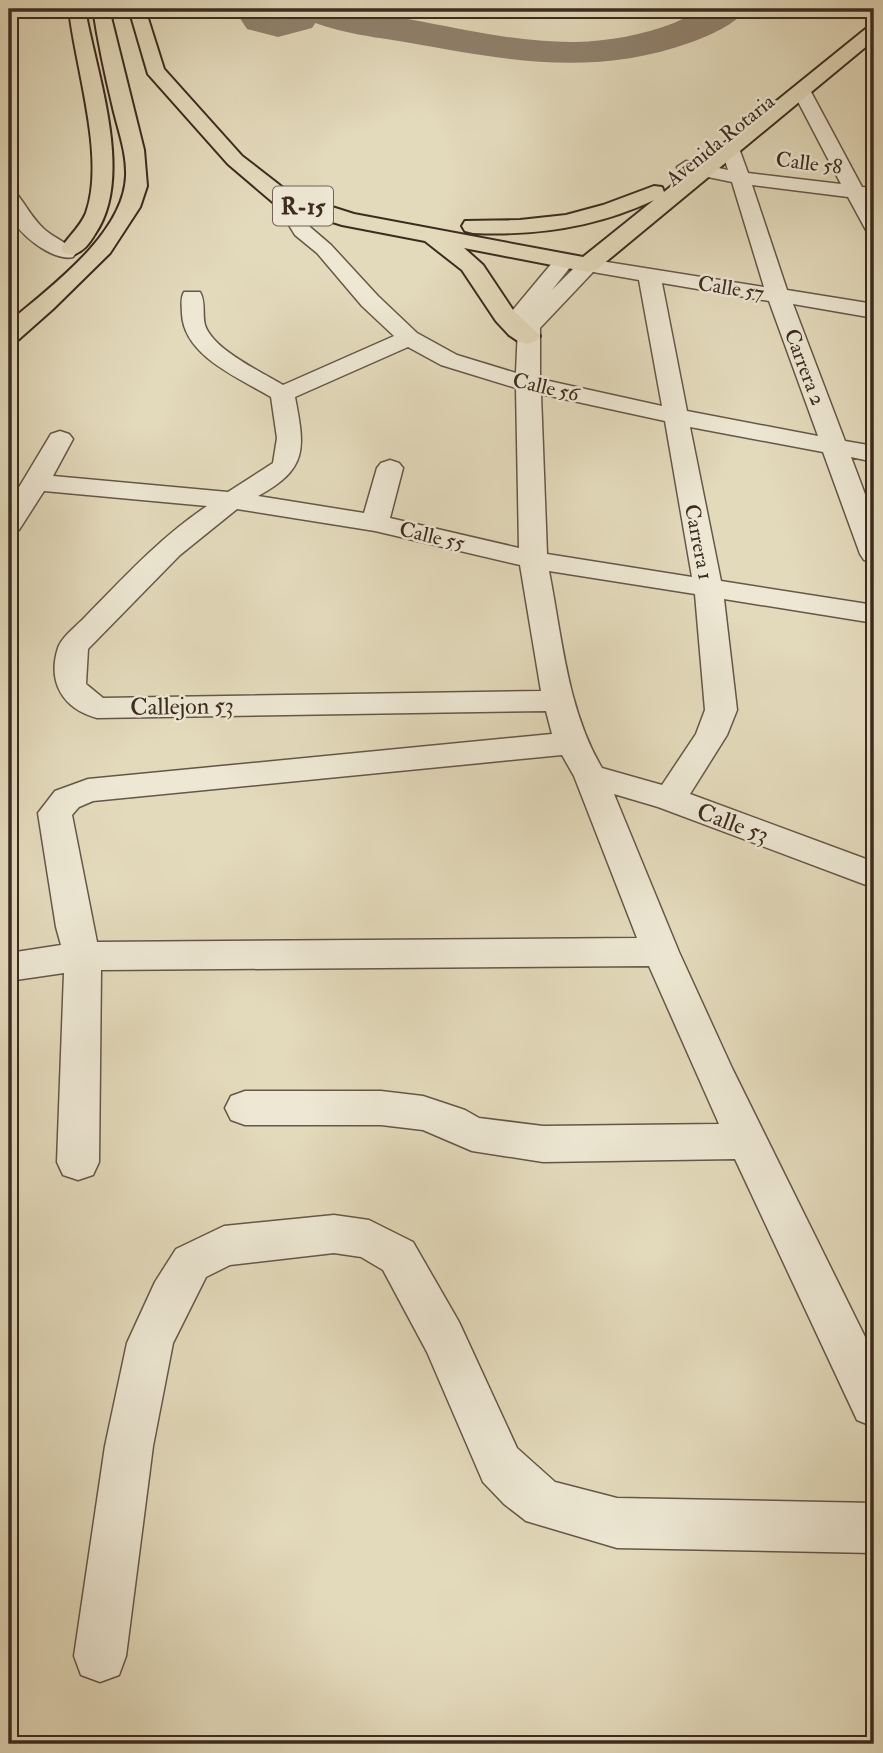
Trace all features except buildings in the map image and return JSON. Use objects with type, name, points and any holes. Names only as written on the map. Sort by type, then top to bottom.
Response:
[{"type":"main road","points":[[47,271],[87,229],[97,212],[102,190],[99,128],[77,9]]},
{"type":"main road","points":[[9,335],[88,262],[114,231],[136,186],[134,147],[102,9]]},
{"type":"main road","name":"R-15","points":[[137,9],[155,70],[234,160],[283,199],[350,220],[422,228],[582,258]]},
{"type":"main road","name":"Avenida Rotaria","points":[[582,258],[696,169],[874,16]]},
{"type":"main road","name":"Avenida Rotaria","points":[[582,258],[654,192],[731,151],[874,31]]},
{"type":"main road","name":"R-15","points":[[180,67],[198,93],[249,144],[304,191],[422,228]]},
{"type":"main road","points":[[422,228],[563,223],[619,208],[654,192]]},
{"type":"main road","points":[[422,228],[457,253],[478,275],[491,300],[512,326],[528,331]]},
{"type":"street","points":[[801,90],[865,193],[874,228]]},
{"type":"street","name":"Carrera 2","points":[[731,151],[778,295],[874,554]]},
{"type":"street","name":"Calle 58","points":[[696,169],[738,178],[865,193]]},
{"type":"street","name":"Calle 56","points":[[283,199],[302,231],[324,249],[370,301],[409,338],[449,360],[529,384],[674,416],[874,454]]},
{"type":"street","points":[[12,211],[44,241],[66,253]]},
{"type":"street","points":[[582,258],[523,311],[528,331],[533,560],[558,701],[572,743],[590,776],[661,952],[747,1141],[874,1404]]},
{"type":"street","name":"Calle 57","points":[[582,258],[649,275],[874,311]]},
{"type":"street","name":"Carrera 1","points":[[649,275],[708,586],[720,709],[711,735],[670,799]]},
{"type":"street","points":[[191,297],[194,327],[216,354],[282,394]]},
{"type":"street","points":[[282,394],[409,338]]},
{"type":"street","points":[[232,500],[284,466],[289,453],[282,394]]},
{"type":"street","points":[[9,524],[60,439]]},
{"type":"street","points":[[375,523],[390,468]]},
{"type":"street","name":"Calle 55","points":[[36,482],[232,500],[375,523],[533,560],[874,614]]},
{"type":"street","name":"Callejon 53","points":[[232,500],[149,569],[72,647],[70,685],[75,696],[97,708],[558,701]]},
{"type":"street","points":[[78,1162],[83,956],[74,927],[55,813],[67,799],[88,790],[572,743]]},
{"type":"street","name":"Calle 53","points":[[590,776],[670,799],[874,875]]},
{"type":"street","points":[[9,967],[83,956],[661,952]]},
{"type":"street","points":[[245,1108],[381,1108],[423,1112],[451,1122],[472,1134],[543,1144],[747,1141]]},
{"type":"street","points":[[100,1656],[129,1446],[150,1343],[170,1297],[191,1263],[224,1246],[334,1234],[369,1239],[398,1256],[443,1337],[500,1465],[521,1487],[543,1504],[617,1523],[874,1528]]},
{"type":"taxiway","points":[[312,9],[363,24],[496,48],[576,53],[615,51],[654,43],[691,29],[728,9]]}]
